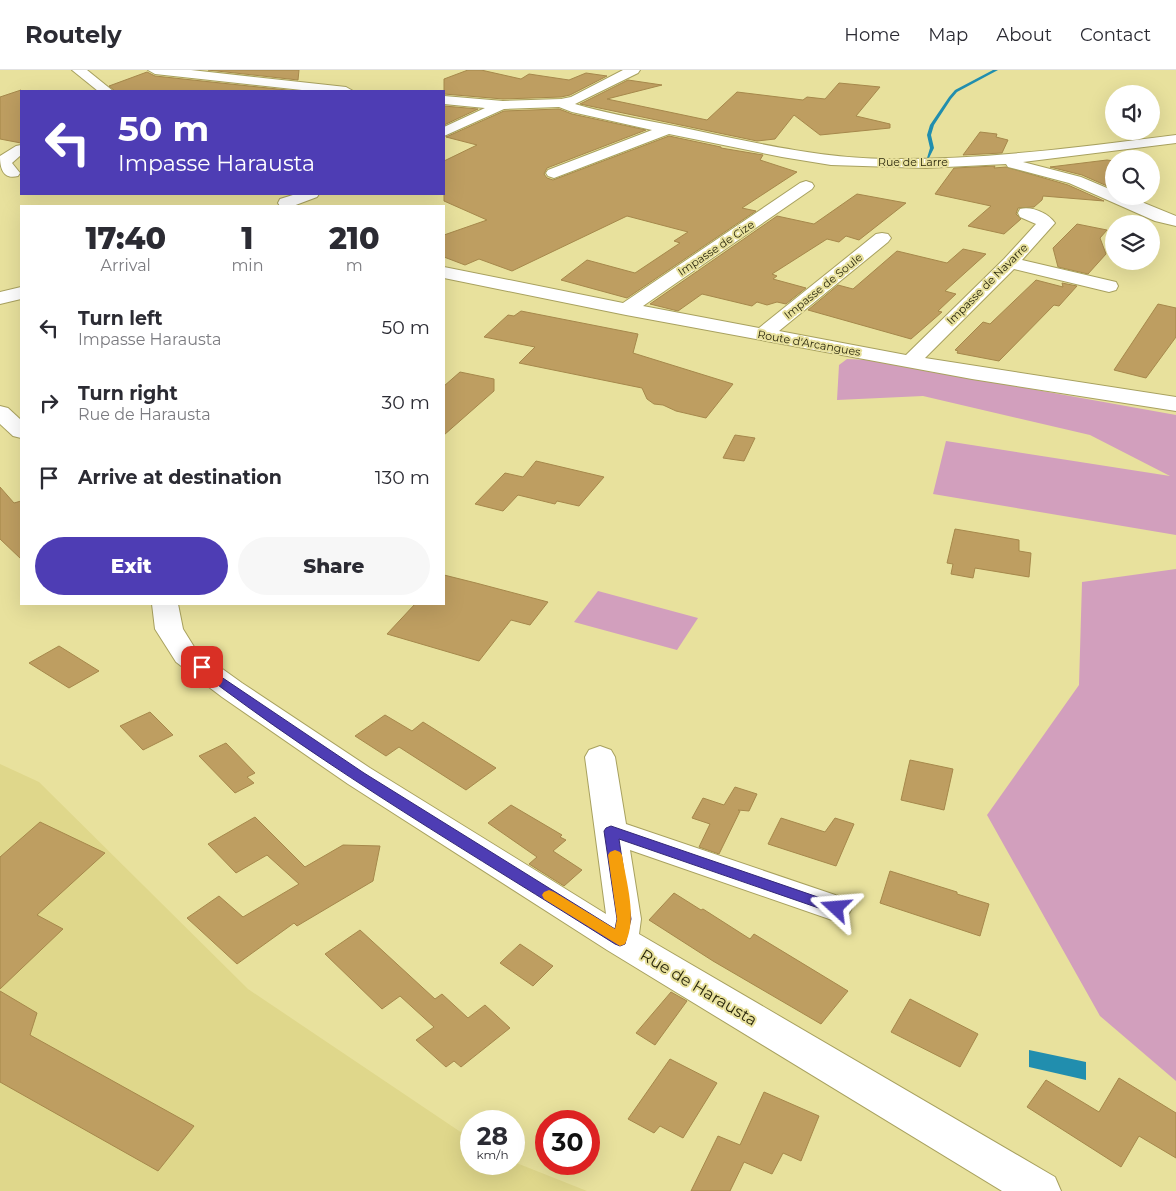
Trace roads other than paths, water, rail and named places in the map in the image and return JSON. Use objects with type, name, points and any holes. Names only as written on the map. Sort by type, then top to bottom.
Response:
[{"type":"street","points":[[79,70],[105,90]]},
{"type":"street","points":[[154,70],[338,90]]},
{"type":"street","points":[[445,100],[504,104],[561,103],[575,100],[633,70]]},
{"type":"street","points":[[292,84],[308,75]]},
{"type":"street","name":"Rue de Larre","points":[[561,103],[572,108],[659,128],[798,156],[843,161],[896,163],[997,160],[1176,139]]},
{"type":"street","points":[[445,132],[504,104]]},
{"type":"street","points":[[554,173],[659,128]]},
{"type":"street","points":[[12,173],[4,163],[7,157],[20,150]]},
{"type":"street","points":[[997,160],[1075,180],[1161,217],[1176,221]]},
{"type":"street","name":"Impasse de Cize","points":[[626,309],[806,186]]},
{"type":"street","points":[[284,201],[307,195]]},
{"type":"street","name":"Impasse de Navarre","points":[[911,361],[1010,263],[1046,223],[1036,216],[1026,213]]},
{"type":"street","name":"Impasse de Soule","points":[[763,334],[882,238]]},
{"type":"street","points":[[1010,263],[1109,286]]},
{"type":"street","name":"Route d'Arcangues","points":[[445,272],[626,309],[911,361],[1068,388],[1176,404]]},
{"type":"street","points":[[0,298],[20,294]]},
{"type":"street","name":"Rue de Harausta","points":[[165,605],[169,629],[186,656],[232,690],[359,776],[620,940],[1040,1191]]},
{"type":"street","points":[[600,757],[624,919],[620,940]]},
{"type":"street","points":[[611,831],[836,908]]},
{"type":"water","points":[[1029,1050],[1086,1062],[1086,1080],[1029,1067]]},
{"type":"waterway","points":[[928,157],[932,148],[929,135],[932,125],[950,98],[956,91],[996,70]]}]
